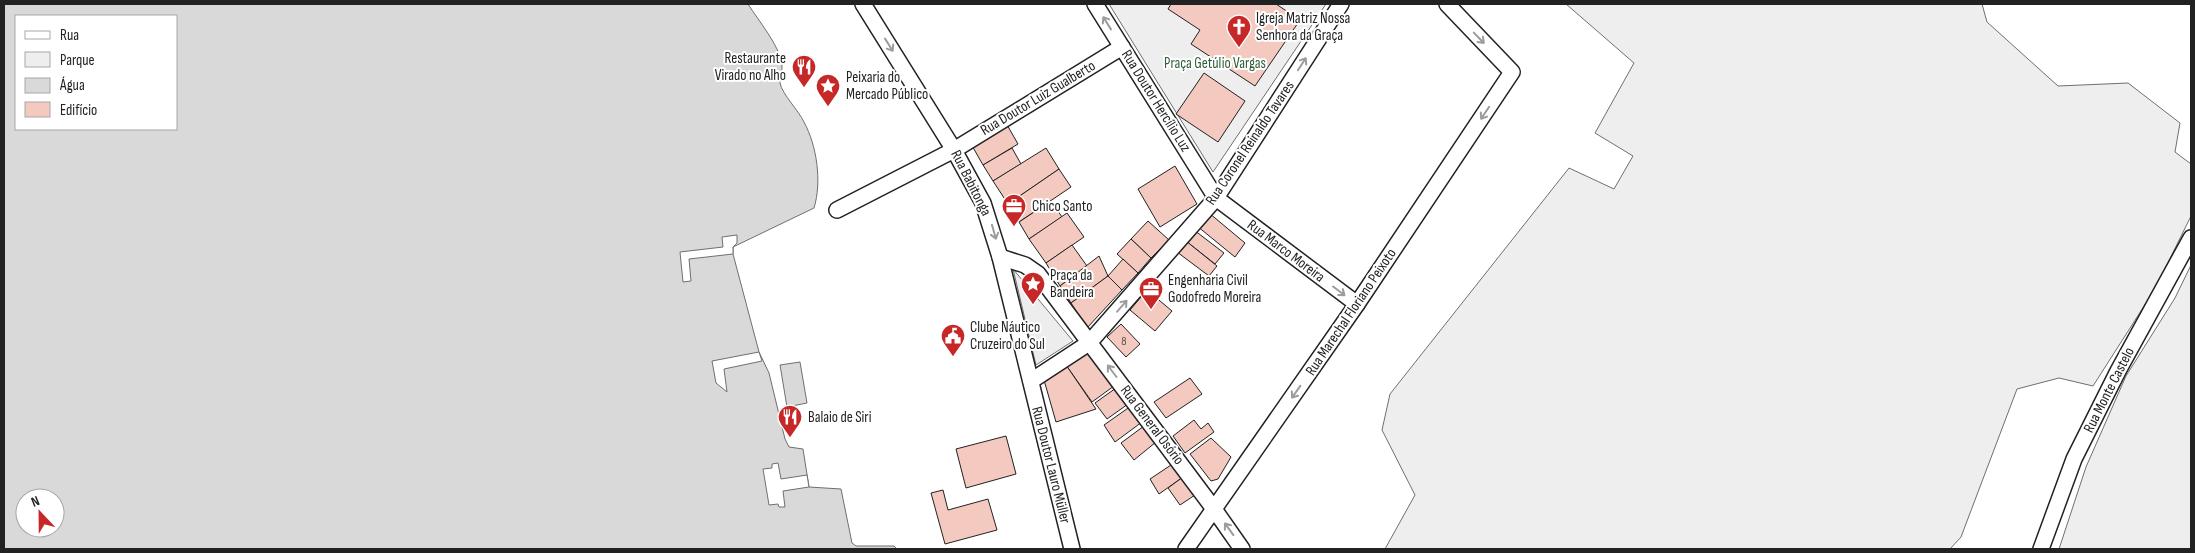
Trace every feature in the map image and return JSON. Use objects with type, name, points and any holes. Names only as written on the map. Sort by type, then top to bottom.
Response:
[{"type":"street","name":"Rua Babitonga","points":[[863,4],[954,150],[984,203],[1000,256],[1031,382]]},
{"type":"street","name":"Rua Doutor Hercílio Luz","points":[[1096,4],[1216,198]]},
{"type":"street","name":"Rua Coronel Reinaldo Tavares","points":[[1089,343],[1216,198],[1341,4]]},
{"type":"street","name":"Rua Marechal Floriano Peixoto","points":[[1186,549],[1357,304],[1512,72],[1447,4]]},
{"type":"street","name":"Rua Doutor Luiz Gualberto","points":[[837,210],[954,150],[1122,47]]},
{"type":"street","name":"Rua Marco Moreira","points":[[1216,198],[1357,304]]},
{"type":"street","name":"Rua Monte Castelo","points":[[2041,549],[2074,459],[2118,371],[2191,238]]},
{"type":"street","points":[[1000,256],[1025,264],[1038,274],[1089,343],[1031,382]]},
{"type":"street","name":"Rua General Osório","points":[[1089,343],[1242,549]]},
{"type":"street","name":"Rua Doutor Lauro Müller","points":[[1031,382],[1072,549]]},
{"type":"green space","name":"Praça Getúlio Vargas","points":[[1109,4],[1326,4],[1213,172]]},
{"type":"green space","points":[[1566,4],[1982,4],[1987,22],[2058,86],[2128,83],[2180,123],[2175,152],[2191,164],[2191,216],[2155,289],[2093,386],[2059,378],[2017,389],[1961,537],[1950,549],[1385,549],[1415,495],[1382,430],[1390,394],[1569,168],[1614,189],[1633,156],[1595,133],[1634,63]]},
{"type":"green space","points":[[2191,265],[2191,549],[2059,549],[2086,467],[2126,376],[2175,298]]},
{"type":"shaded area","name":"Praça da Bandeira","points":[[1013,269],[1073,341],[1036,365]]},
{"type":"water","points":[[4,4],[748,4],[777,49],[782,66],[781,87],[802,118],[808,132],[815,153],[818,176],[814,208],[733,247],[733,254],[759,352],[769,373],[785,439],[789,447],[803,449],[809,487],[841,489],[852,543],[856,546],[894,546],[897,549],[4,549]]},
{"type":"water","points":[[800,362],[807,403],[787,407],[780,365]]},
{"type":"pier","points":[[737,235],[737,243],[733,247],[733,254],[689,259],[691,281],[683,282],[680,252],[723,247],[722,237]]},
{"type":"pier","points":[[759,352],[762,361],[724,369],[727,392],[716,383],[712,361]]},
{"type":"pier","points":[[778,463],[781,479],[807,475],[809,487],[783,491],[785,507],[779,507],[778,504],[769,505],[763,469],[772,468],[772,464]]},
{"type":"building","name":"Igreja Matriz Nossa Senhora da Graça","points":[[1171,4],[1276,4],[1300,20],[1255,86],[1191,44],[1200,30],[1168,9]]},
{"type":"building","points":[[1204,73],[1245,101],[1218,142],[1176,114]]},
{"type":"building","points":[[1006,123],[1018,144],[983,165],[971,144]]},
{"type":"building","points":[[1012,148],[1021,164],[993,181],[983,165]]},
{"type":"building","points":[[1046,148],[1059,169],[1008,204],[993,181]]},
{"type":"building","points":[[1175,166],[1197,204],[1160,227],[1138,189]]},
{"type":"building","points":[[1059,169],[1071,187],[1019,222],[1008,204]]},
{"type":"building","points":[[1051,201],[1062,217],[1029,239],[1019,222]]},
{"type":"building","points":[[1067,213],[1084,237],[1046,263],[1029,239]]},
{"type":"building","points":[[1209,213],[1245,243],[1235,257],[1197,226]]},
{"type":"building","points":[[1148,221],[1169,240],[1151,258],[1131,239]]},
{"type":"building","points":[[1194,230],[1224,253],[1215,264],[1186,241]]},
{"type":"building","points":[[1131,239],[1151,258],[1138,273],[1117,254]]},
{"type":"building","points":[[1186,241],[1217,266],[1209,276],[1177,252]]},
{"type":"building","points":[[1072,245],[1087,266],[1060,286],[1046,263]]},
{"type":"building","points":[[1099,256],[1108,276],[1071,303],[1060,286]]},
{"type":"building","points":[[1123,259],[1138,273],[1122,290],[1108,276]]},
{"type":"building","points":[[1108,276],[1122,290],[1087,328],[1071,303]]},
{"type":"building","name":"Engenharia Civil Godofredo Moreira","points":[[1147,290],[1172,311],[1155,331],[1130,310]]},
{"type":"building","points":[[1121,324],[1140,344],[1126,357],[1107,337]]},
{"type":"building","points":[[1087,350],[1114,386],[1092,402],[1066,365]]},
{"type":"building","points":[[1066,365],[1096,409],[1056,422],[1044,380]]},
{"type":"building","points":[[1190,378],[1202,394],[1166,418],[1154,402]]},
{"type":"building","points":[[1116,388],[1128,404],[1107,419],[1095,403]]},
{"type":"building","points":[[1131,406],[1142,422],[1115,442],[1104,425]]},
{"type":"building","points":[[1194,420],[1201,429],[1208,423],[1214,432],[1185,453],[1173,436]]},
{"type":"building","points":[[1144,426],[1156,442],[1134,460],[1121,443]]},
{"type":"building","points":[[1006,436],[1016,474],[966,488],[956,449]]},
{"type":"building","points":[[1211,438],[1231,457],[1218,479],[1211,481],[1190,454]]},
{"type":"building","points":[[1174,463],[1183,477],[1159,494],[1150,479]]},
{"type":"building","points":[[1183,477],[1195,495],[1180,505],[1168,488]]},
{"type":"building","points":[[943,490],[948,510],[988,499],[997,530],[945,544],[931,493]]},
{"type":"place","name":"Igreja Matriz Nossa Senhora da Graça","points":[[1239,48]]},
{"type":"place","name":"Restaurante Virado no Alho","points":[[804,88]]},
{"type":"place","name":"Peixaria do Mercado Público","points":[[828,107]]},
{"type":"place","name":"Chico Santo","points":[[1014,227]]},
{"type":"place","name":"Praça da Bandeira","points":[[1033,305]]},
{"type":"place","name":"Engenharia Civil Godofredo Moreira","points":[[1151,310]]},
{"type":"place","name":"Clube Náutico Cruzeiro do Sul","points":[[953,357]]},
{"type":"place","name":"Balaio de Siri","points":[[790,438]]}]
